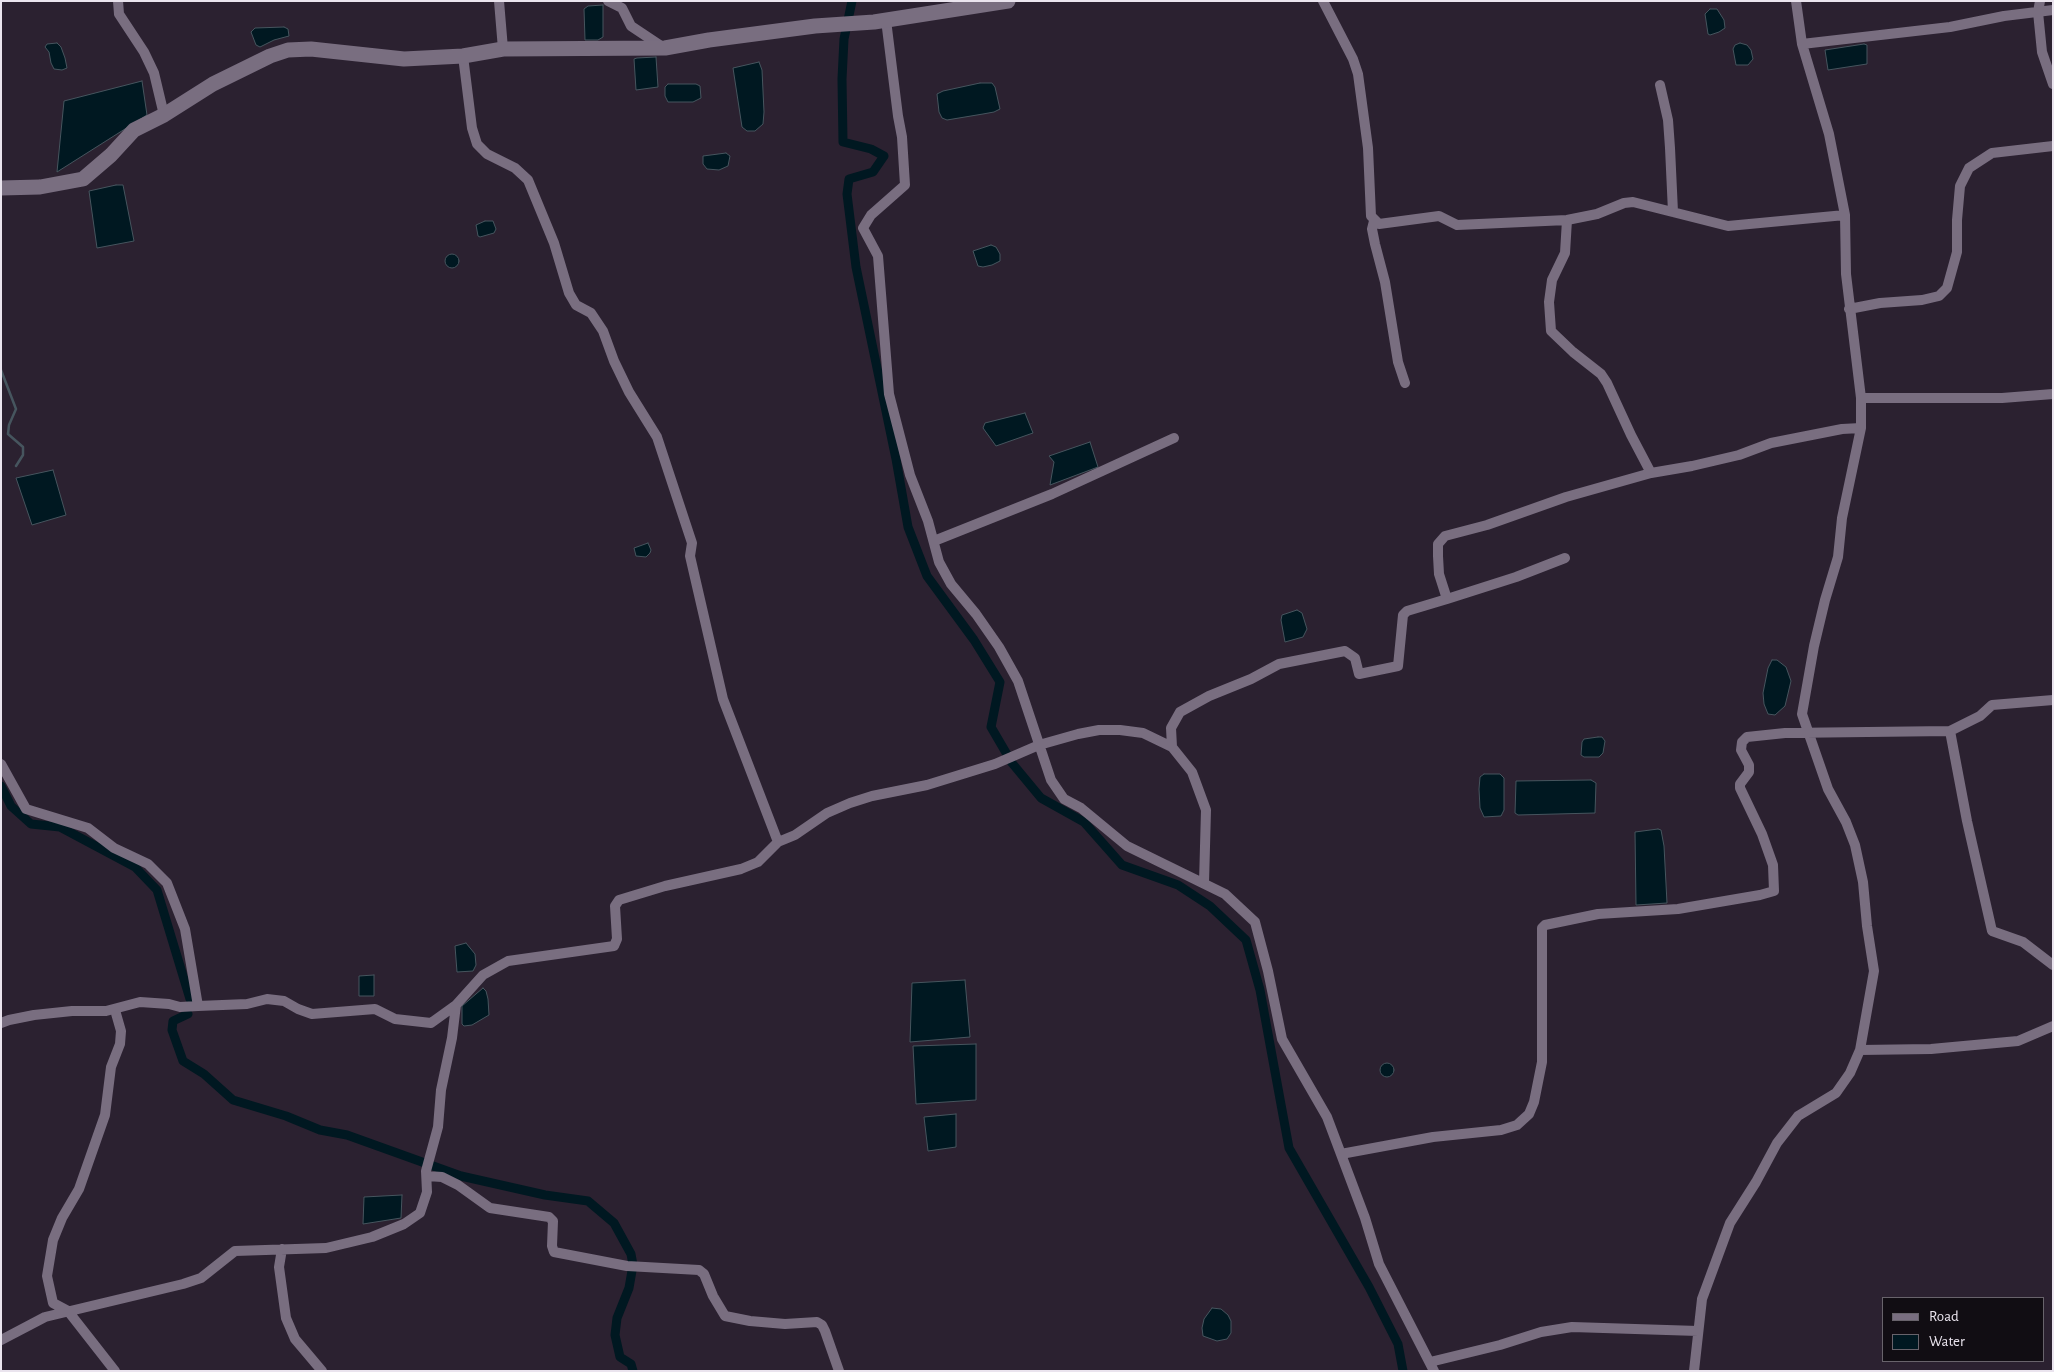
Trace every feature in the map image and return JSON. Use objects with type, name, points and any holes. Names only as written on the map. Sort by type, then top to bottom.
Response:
[{"type":"street","points":[[118,1],[119,14],[144,52],[154,73],[164,115]]},
{"type":"street","points":[[499,1],[503,49]]},
{"type":"street","points":[[608,1],[622,8],[631,26],[665,48]]},
{"type":"street","points":[[1,188],[40,187],[83,179],[112,154],[134,130],[164,115],[213,84],[270,56],[288,50],[311,49],[404,59],[463,56],[503,49],[665,48],[815,26],[880,21],[1008,1]]},
{"type":"street","points":[[1323,1],[1353,59],[1358,74],[1368,148],[1371,216],[1379,224],[1439,216],[1457,225],[1567,220],[1597,214],[1624,203],[1633,202],[1728,226],[1845,216]]},
{"type":"street","points":[[1694,1371],[1702,1299],[1730,1224],[1777,1143],[1798,1116],[1836,1093],[1850,1073],[1860,1050],[1874,971],[1863,882],[1855,845],[1846,822],[1828,790],[1802,714],[1814,646],[1838,557],[1842,518],[1861,428],[1861,398],[1849,309],[1845,216],[1829,134],[1802,44],[1796,1]]},
{"type":"street","points":[[1802,44],[1950,27],[2004,16],[2039,6],[2053,10]]},
{"type":"street","points":[[2039,6],[2042,52],[2053,84]]},
{"type":"street","points":[[880,21],[902,137],[906,185],[871,215],[864,228],[878,256],[889,394],[910,475],[928,520],[939,562],[951,584],[976,614],[999,647],[1018,681],[1051,780],[1064,800],[1082,808],[1127,846],[1225,894],[1255,922],[1268,971],[1282,1039],[1327,1116],[1365,1218],[1378,1264],[1432,1367],[1541,1332],[1572,1327],[1698,1331]]},
{"type":"street","points":[[463,56],[472,128],[477,144],[486,154],[515,168],[528,180],[554,243],[570,293],[576,305],[591,313],[603,331],[614,362],[629,392],[657,438],[692,543],[690,556],[723,699],[778,842]]},
{"type":"street","points":[[1660,86],[1668,120],[1672,212]]},
{"type":"street","points":[[1849,309],[1880,303],[1922,300],[1939,296],[1947,288],[1957,252],[1960,186],[1969,168],[1992,154],[2053,146]]},
{"type":"street","points":[[1567,220],[1565,253],[1552,280],[1549,302],[1551,331],[1572,352],[1601,374],[1651,473]]},
{"type":"street","points":[[1374,221],[1372,229],[1385,282],[1398,362],[1405,383]]},
{"type":"street","points":[[1861,398],[2002,398],[2053,394]]},
{"type":"street","points":[[1447,599],[1439,574],[1438,556],[1438,544],[1445,536],[1487,525],[1566,496],[1651,473],[1738,455],[1771,443],[1824,432],[1861,428]]},
{"type":"street","points":[[934,540],[1052,494],[1174,438]]},
{"type":"street","points":[[1172,747],[1171,728],[1180,712],[1209,696],[1251,679],[1280,664],[1345,651],[1356,658],[1359,674],[1398,666],[1403,615],[1407,611],[1516,577],[1565,558]]},
{"type":"street","points":[[1341,1154],[1433,1138],[1501,1130],[1517,1124],[1529,1114],[1534,1102],[1542,1062],[1542,928],[1545,925],[1598,914],[1678,909],[1774,891],[1773,865],[1762,834],[1740,788],[1740,784],[1749,772],[1749,764],[1741,750],[1742,742],[1747,737],[1785,733],[1950,730],[1980,716],[1992,705],[2053,700]]},
{"type":"street","points":[[1,1023],[34,1015],[72,1011],[115,1010],[140,1002],[180,1007],[247,1004],[267,999],[284,1001],[312,1014],[375,1009],[395,1019],[431,1023],[456,1005],[483,975],[508,961],[614,946],[617,939],[615,906],[619,900],[665,886],[741,869],[758,862],[778,842],[795,835],[826,813],[850,803],[872,796],[927,785],[995,764],[1039,745],[1099,730],[1120,730],[1144,734],[1172,747],[1192,772],[1206,810],[1204,883]]},
{"type":"street","points":[[1950,730],[1967,821],[1992,930],[2023,942],[2053,965]]},
{"type":"street","points":[[1,764],[26,809],[88,828],[114,848],[148,864],[167,883],[185,929],[198,1006]]},
{"type":"street","points":[[1,1340],[45,1318],[201,1278],[235,1251],[326,1248],[372,1237],[404,1224],[420,1213],[427,1192],[426,1171],[438,1127],[441,1090],[452,1038],[456,1005]]},
{"type":"street","points":[[115,1010],[121,1031],[120,1044],[112,1067],[105,1115],[78,1189],[62,1218],[53,1240],[47,1276],[53,1303],[68,1311],[115,1371]]},
{"type":"street","points":[[1860,1050],[1931,1049],[2018,1042],[2053,1026]]},
{"type":"street","points":[[427,1176],[442,1177],[458,1185],[490,1208],[549,1217],[554,1221],[552,1246],[554,1252],[626,1266],[699,1270],[704,1274],[713,1296],[725,1316],[750,1321],[785,1324],[817,1322],[822,1325],[839,1371]]},
{"type":"street","points":[[282,1249],[279,1267],[286,1318],[295,1339],[322,1371]]},
{"type":"water","points":[[603,5],[603,37],[598,40],[585,40],[584,9],[588,6]]},
{"type":"water","points":[[1710,9],[1717,9],[1724,20],[1725,28],[1710,35],[1708,34],[1705,14]]},
{"type":"water","points":[[284,27],[288,29],[289,36],[274,40],[260,47],[256,45],[251,32],[255,28]]},
{"type":"water","points":[[57,43],[61,47],[67,68],[62,70],[54,69],[49,52],[45,47],[47,44]]},
{"type":"water","points":[[1740,43],[1747,45],[1751,50],[1753,59],[1748,65],[1736,65],[1733,49],[1735,45]]},
{"type":"water","points":[[1867,45],[1867,64],[1828,70],[1825,50]]},
{"type":"water","points":[[656,57],[658,87],[636,90],[634,59]]},
{"type":"water","points":[[759,62],[762,70],[763,124],[755,131],[747,131],[742,127],[733,68]]},
{"type":"water","points":[[142,81],[147,115],[57,172],[64,101]]},
{"type":"water","points":[[980,83],[992,83],[995,87],[1000,109],[994,112],[947,120],[942,118],[939,112],[937,94]]},
{"type":"water","points":[[668,84],[696,84],[700,86],[701,98],[693,102],[668,102],[665,96],[665,87]]},
{"type":"water","points":[[726,153],[730,156],[728,166],[719,170],[707,169],[703,164],[703,156]]},
{"type":"water","points":[[123,185],[134,241],[97,248],[89,191]]},
{"type":"water","points":[[485,221],[493,221],[496,229],[494,233],[480,237],[478,236],[476,225]]},
{"type":"water","points":[[991,245],[996,247],[1000,254],[1000,261],[992,265],[978,266],[973,251]]},
{"type":"water","points":[[449,254],[455,254],[459,261],[455,268],[449,268],[445,264],[445,258]]},
{"type":"water","points":[[1025,413],[1033,433],[996,446],[983,428],[985,423]]},
{"type":"water","points":[[1090,442],[1098,467],[1050,485],[1054,462],[1049,456]]},
{"type":"water","points":[[53,470],[66,515],[32,525],[16,478]]},
{"type":"water","points":[[648,543],[651,550],[650,553],[646,557],[636,556],[634,548]]},
{"type":"water","points":[[1297,610],[1302,613],[1307,629],[1303,637],[1285,642],[1281,620],[1282,615]]},
{"type":"water","points":[[1772,660],[1777,660],[1786,667],[1791,681],[1785,706],[1775,715],[1768,714],[1764,704],[1763,693],[1768,668]]},
{"type":"water","points":[[1602,737],[1605,741],[1603,753],[1599,757],[1584,757],[1581,755],[1584,739]]},
{"type":"water","points":[[1484,774],[1500,774],[1504,778],[1504,810],[1501,816],[1484,817],[1480,808],[1480,777]]},
{"type":"water","points":[[1591,780],[1596,783],[1595,813],[1518,815],[1515,813],[1516,781]]},
{"type":"water","points":[[1661,830],[1664,846],[1667,903],[1636,905],[1635,832]]},
{"type":"water","points":[[466,943],[475,954],[476,965],[473,971],[457,972],[455,946]]},
{"type":"water","points":[[374,975],[374,996],[359,996],[359,976]]},
{"type":"water","points":[[965,980],[970,1037],[910,1042],[912,983]]},
{"type":"water","points":[[483,988],[488,999],[489,1015],[472,1025],[464,1026],[462,1024],[462,1006]]},
{"type":"water","points":[[976,1044],[976,1100],[916,1104],[913,1046]]},
{"type":"water","points":[[1387,1063],[1392,1065],[1394,1070],[1392,1075],[1387,1077],[1382,1075],[1380,1070],[1382,1065]]},
{"type":"water","points":[[956,1114],[956,1147],[928,1151],[924,1117]]},
{"type":"water","points":[[402,1195],[401,1218],[363,1224],[364,1197]]},
{"type":"water","points":[[1212,1308],[1221,1309],[1228,1315],[1231,1321],[1231,1333],[1227,1339],[1217,1341],[1203,1336],[1204,1319]]},
{"type":"waterway","points":[[852,1],[844,39],[842,79],[843,142],[871,149],[884,156],[873,172],[849,179],[847,194],[856,267],[896,459],[908,527],[927,576],[974,640],[1000,682],[991,727],[1012,763],[1041,798],[1084,822],[1122,865],[1178,885],[1210,906],[1246,940],[1260,990],[1289,1148],[1369,1287],[1398,1344],[1403,1371]]},
{"type":"waterway","points":[[1,370],[16,409],[9,425],[8,434],[23,447],[23,455],[16,466]]},
{"type":"waterway","points":[[1,786],[11,806],[31,824],[60,827],[135,867],[157,890],[190,999]]},
{"type":"waterway","points":[[188,1014],[173,1021],[172,1030],[183,1061],[204,1074],[233,1100],[286,1116],[320,1130],[347,1135],[461,1176],[545,1195],[588,1201],[614,1223],[631,1254],[633,1265],[629,1288],[617,1318],[615,1335],[620,1357],[631,1364],[633,1371]]}]
